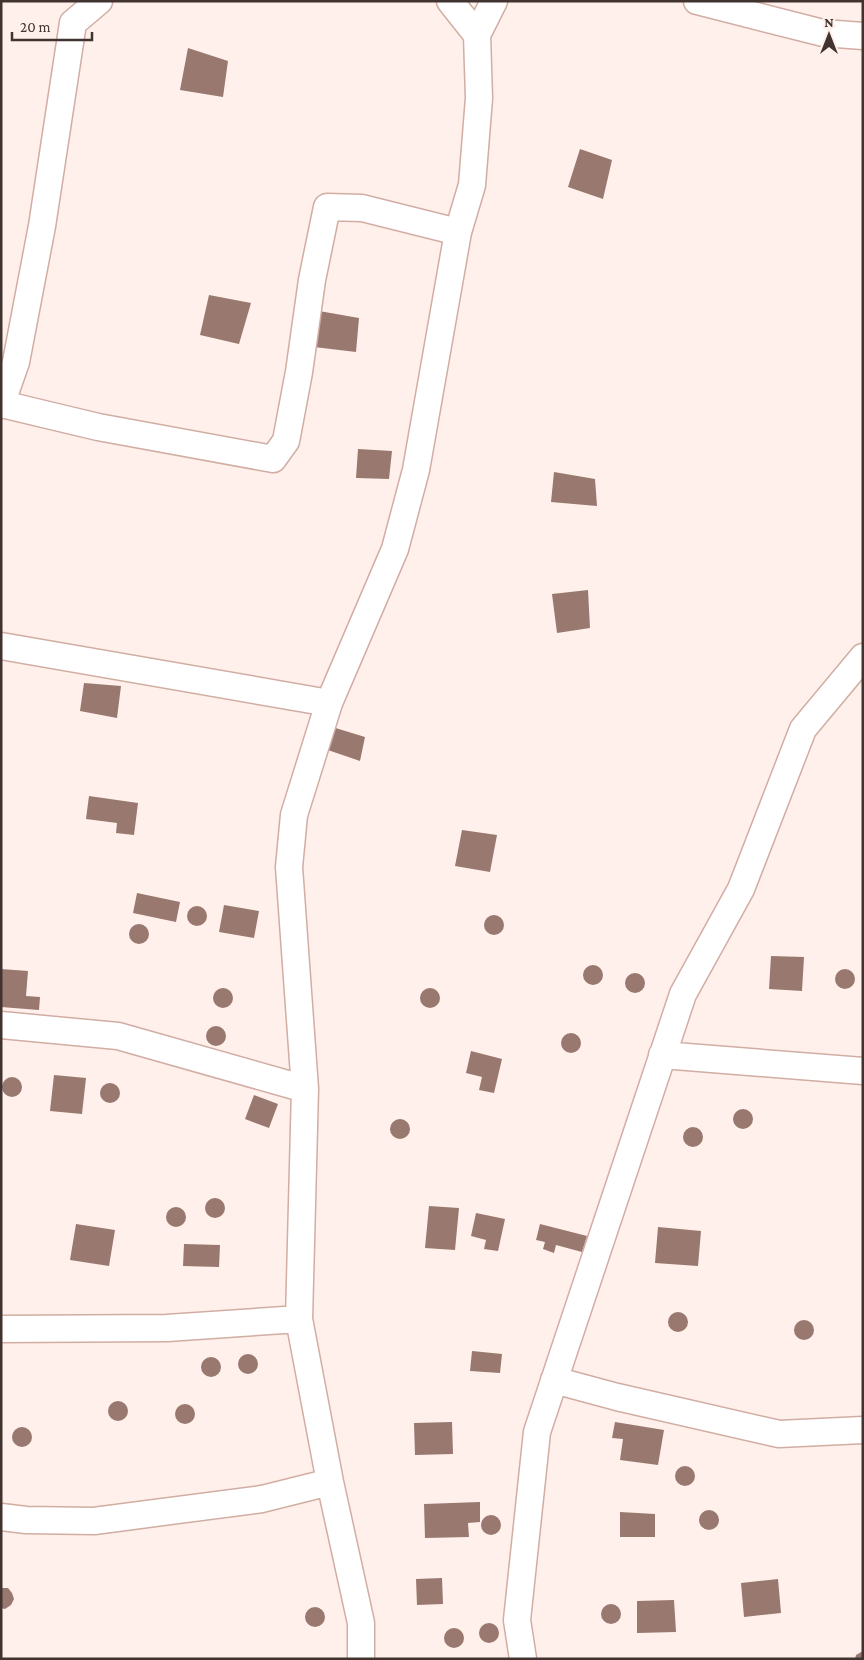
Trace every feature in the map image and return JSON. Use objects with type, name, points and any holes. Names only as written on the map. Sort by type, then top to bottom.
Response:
[{"type":"street","points":[[99,1],[73,23],[42,226],[16,362],[2,405],[98,427],[273,459],[286,442],[299,372],[312,280],[328,207],[362,208],[458,232]]},
{"type":"street","points":[[450,1],[477,34]]},
{"type":"street","points":[[361,1659],[361,1623],[330,1482],[299,1319],[305,1089],[289,867],[294,815],[329,704],[394,549],[416,470],[458,232],[472,185],[479,98],[477,34],[494,1]]},
{"type":"street","points":[[697,1],[823,33],[863,36]]},
{"type":"street","points":[[1,646],[329,704]]},
{"type":"street","points":[[523,1659],[517,1620],[537,1432],[682,994],[742,889],[803,728],[863,657]]},
{"type":"street","points":[[1,1025],[118,1036],[305,1089]]},
{"type":"street","points":[[662,1055],[863,1071]]},
{"type":"street","points":[[1,1330],[167,1328],[299,1319]]},
{"type":"street","points":[[554,1380],[617,1397],[779,1434],[863,1430]]},
{"type":"street","points":[[1,1517],[26,1520],[94,1521],[262,1498],[330,1482]]},
{"type":"building","points":[[188,48],[228,61],[223,97],[180,90]]},
{"type":"building","points":[[580,149],[612,160],[603,199],[568,187]]},
{"type":"building","points":[[209,295],[251,303],[239,344],[200,335]]},
{"type":"building","points":[[319,311],[359,318],[356,352],[314,347]]},
{"type":"building","points":[[358,449],[392,451],[389,479],[356,478]]},
{"type":"building","points":[[554,472],[595,479],[597,506],[551,502]]},
{"type":"building","points":[[588,590],[590,628],[557,633],[552,594]]},
{"type":"building","points":[[84,683],[121,686],[117,718],[80,711]]},
{"type":"building","points":[[329,726],[365,737],[360,761],[322,748]]},
{"type":"building","points":[[89,796],[138,803],[134,835],[116,833],[117,823],[86,819]]},
{"type":"building","points":[[462,830],[497,835],[490,872],[455,866]]},
{"type":"building","points":[[137,893],[180,902],[176,922],[133,913]]},
{"type":"building","points":[[224,905],[259,911],[254,938],[219,932]]},
{"type":"building","points":[[193,906],[201,906],[207,912],[207,920],[201,926],[193,926],[187,920],[187,912]]},
{"type":"building","points":[[490,915],[498,915],[504,921],[504,929],[498,935],[490,935],[484,929],[484,921]]},
{"type":"building","points":[[135,924],[143,924],[149,930],[149,938],[143,944],[135,944],[129,938],[129,930]]},
{"type":"building","points":[[771,956],[804,957],[802,991],[769,989]]},
{"type":"building","points":[[589,965],[597,965],[603,971],[603,979],[597,985],[589,985],[583,979],[583,971]]},
{"type":"building","points":[[1,969],[28,971],[26,996],[40,997],[39,1010],[1,1007]]},
{"type":"building","points":[[841,969],[849,969],[855,975],[855,983],[849,989],[841,989],[835,983],[835,975]]},
{"type":"building","points":[[631,973],[639,973],[645,979],[645,987],[639,993],[631,993],[625,987],[625,979]]},
{"type":"building","points":[[219,988],[227,988],[233,994],[233,1002],[227,1008],[219,1008],[213,1002],[213,994]]},
{"type":"building","points":[[426,988],[434,988],[440,994],[440,1002],[434,1008],[426,1008],[420,1002],[420,994]]},
{"type":"building","points":[[212,1026],[220,1026],[226,1032],[226,1040],[220,1046],[212,1046],[206,1040],[206,1032]]},
{"type":"building","points":[[567,1033],[575,1033],[581,1039],[581,1047],[575,1053],[567,1053],[561,1047],[561,1039]]},
{"type":"building","points":[[471,1051],[502,1059],[494,1093],[479,1090],[482,1077],[466,1073]]},
{"type":"building","points":[[54,1075],[86,1078],[82,1114],[50,1111]]},
{"type":"building","points":[[8,1077],[16,1077],[22,1083],[22,1091],[16,1097],[8,1097],[2,1091],[2,1083]]},
{"type":"building","points":[[106,1083],[114,1083],[120,1089],[120,1097],[114,1103],[106,1103],[100,1097],[100,1089]]},
{"type":"building","points":[[254,1095],[278,1104],[269,1128],[245,1119]]},
{"type":"building","points":[[739,1109],[747,1109],[753,1115],[753,1123],[747,1129],[739,1129],[733,1123],[733,1115]]},
{"type":"building","points":[[396,1119],[404,1119],[410,1125],[410,1133],[404,1139],[396,1139],[390,1133],[390,1125]]},
{"type":"building","points":[[689,1127],[697,1127],[703,1133],[703,1141],[697,1147],[689,1147],[683,1141],[683,1133]]},
{"type":"building","points":[[211,1198],[219,1198],[225,1204],[225,1212],[219,1218],[211,1218],[205,1212],[205,1204]]},
{"type":"building","points":[[429,1206],[459,1208],[455,1250],[425,1248]]},
{"type":"building","points":[[172,1207],[180,1207],[186,1213],[186,1221],[180,1227],[172,1227],[166,1221],[166,1213]]},
{"type":"building","points":[[476,1213],[505,1219],[498,1251],[484,1249],[486,1240],[471,1236]]},
{"type":"building","points":[[76,1224],[115,1230],[109,1266],[70,1260]]},
{"type":"building","points":[[540,1224],[587,1236],[582,1252],[556,1245],[554,1253],[543,1249],[545,1242],[536,1240]]},
{"type":"building","points":[[658,1227],[701,1231],[698,1266],[655,1263]]},
{"type":"building","points":[[184,1244],[220,1245],[219,1267],[183,1266]]},
{"type":"building","points":[[674,1312],[682,1312],[688,1318],[688,1326],[682,1332],[674,1332],[668,1326],[668,1318]]},
{"type":"building","points":[[800,1320],[808,1320],[814,1326],[814,1334],[808,1340],[800,1340],[794,1334],[794,1326]]},
{"type":"building","points":[[472,1351],[502,1354],[500,1373],[470,1371]]},
{"type":"building","points":[[244,1354],[252,1354],[258,1360],[258,1368],[252,1374],[244,1374],[238,1368],[238,1360]]},
{"type":"building","points":[[207,1357],[215,1357],[221,1363],[221,1371],[215,1377],[207,1377],[201,1371],[201,1363]]},
{"type":"building","points":[[114,1401],[122,1401],[128,1407],[128,1415],[122,1421],[114,1421],[108,1415],[108,1407]]},
{"type":"building","points":[[181,1404],[189,1404],[195,1410],[195,1418],[189,1424],[181,1424],[175,1418],[175,1410]]},
{"type":"building","points":[[452,1422],[453,1454],[415,1455],[414,1423]]},
{"type":"building","points":[[615,1422],[664,1430],[658,1465],[620,1460],[623,1439],[612,1438]]},
{"type":"building","points":[[18,1427],[26,1427],[32,1433],[32,1441],[26,1447],[18,1447],[12,1441],[12,1433]]},
{"type":"building","points":[[681,1466],[689,1466],[695,1472],[695,1480],[689,1486],[681,1486],[675,1480],[675,1472]]},
{"type":"building","points":[[480,1502],[480,1522],[468,1523],[469,1537],[425,1538],[424,1504]]},
{"type":"building","points":[[705,1510],[713,1510],[719,1516],[719,1524],[713,1530],[705,1530],[699,1524],[699,1516]]},
{"type":"building","points":[[620,1512],[655,1514],[655,1537],[620,1537]]},
{"type":"building","points":[[487,1515],[495,1515],[501,1521],[501,1529],[495,1535],[487,1535],[481,1529],[481,1521]]},
{"type":"building","points":[[442,1578],[443,1604],[417,1605],[416,1579]]},
{"type":"building","points":[[778,1579],[781,1613],[744,1617],[741,1583]]},
{"type":"building","points":[[1,1588],[8,1588],[14,1599],[11,1605],[5,1609],[1,1608]]},
{"type":"building","points":[[674,1600],[676,1632],[637,1633],[637,1601]]},
{"type":"building","points":[[607,1604],[615,1604],[621,1610],[621,1618],[615,1624],[607,1624],[601,1618],[601,1610]]},
{"type":"building","points":[[311,1607],[319,1607],[325,1613],[325,1621],[319,1627],[311,1627],[305,1621],[305,1613]]},
{"type":"building","points":[[485,1623],[493,1623],[499,1629],[499,1637],[493,1643],[485,1643],[479,1637],[479,1629]]},
{"type":"building","points":[[450,1628],[458,1628],[464,1634],[464,1642],[458,1648],[450,1648],[444,1642],[444,1634]]},
{"type":"building","points":[[863,1651],[863,1659],[855,1659],[856,1655]]}]
